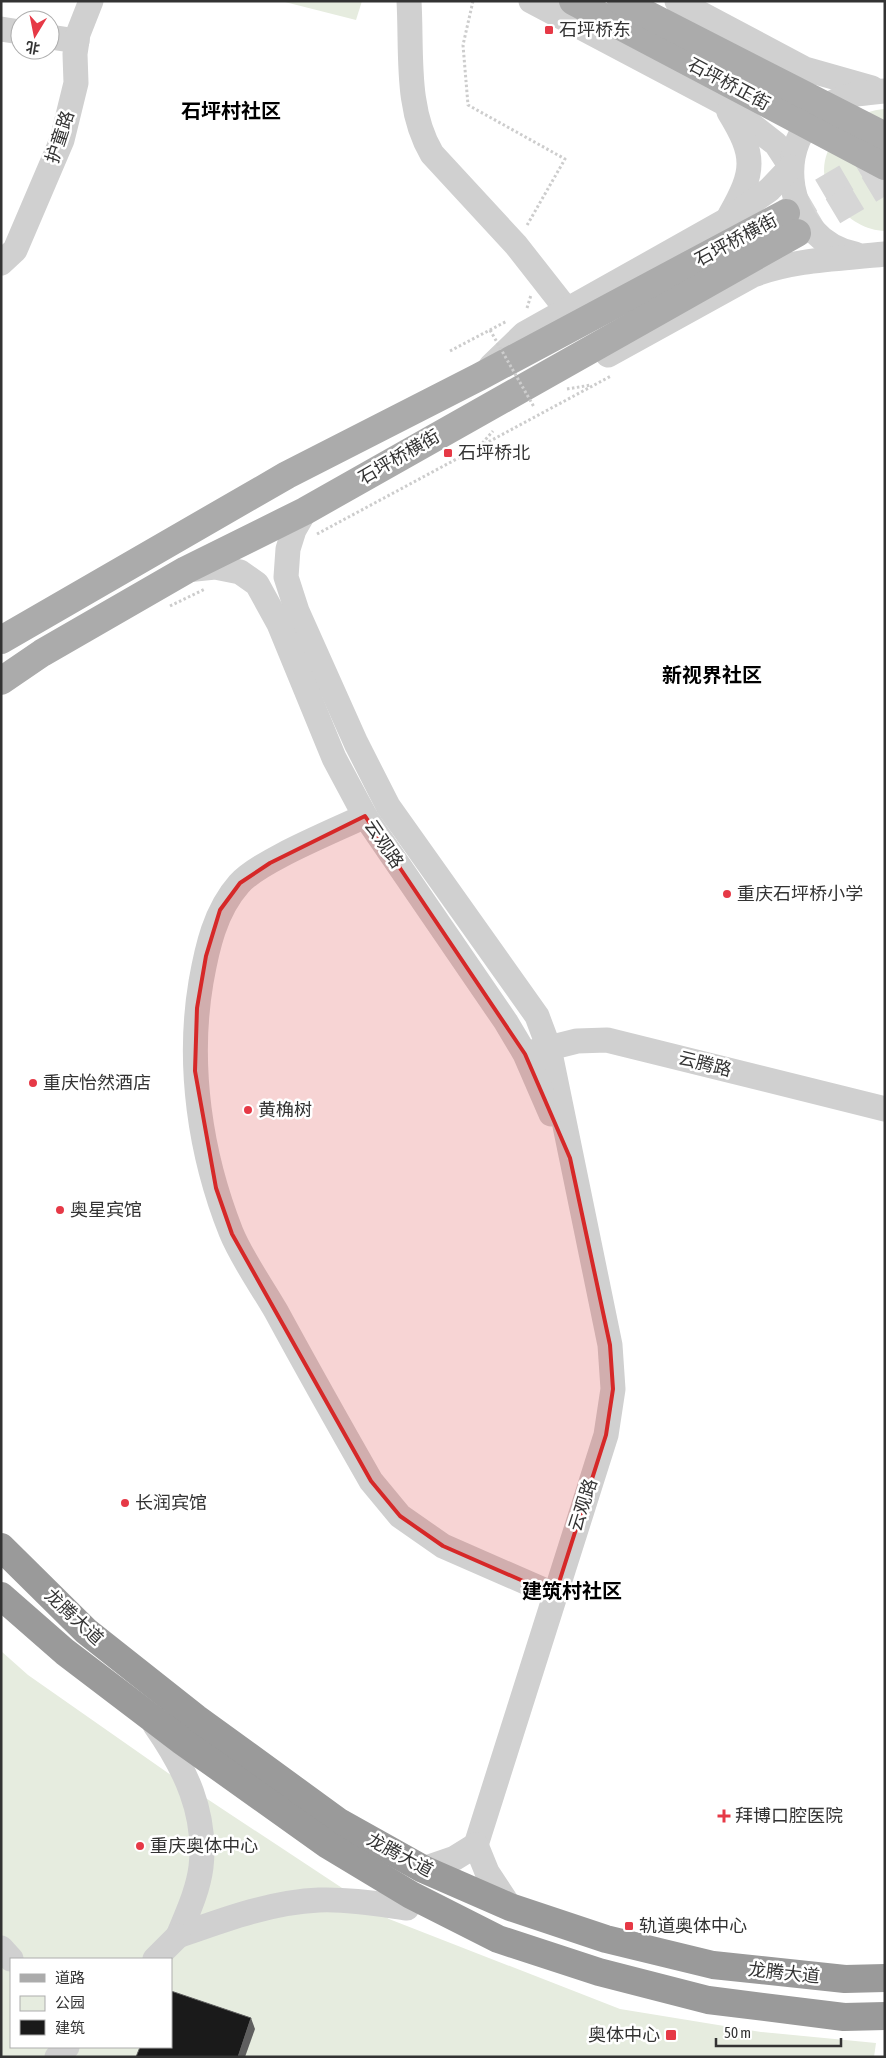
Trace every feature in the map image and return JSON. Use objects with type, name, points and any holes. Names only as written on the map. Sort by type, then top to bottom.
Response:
[{"type":"highway","name":"龙腾大道","points":[[1,1547],[86,1631],[196,1718],[339,1822],[423,1869],[510,1907],[606,1939],[713,1965],[845,1980],[885,1978]]},
{"type":"highway","name":"龙腾大道","points":[[1,1596],[64,1652],[149,1716],[328,1845],[410,1895],[498,1939],[599,1972],[708,2000],[844,2016],[885,2016]]},
{"type":"highway","points":[[1,1616],[56,1667],[178,1757],[318,1855],[407,1908],[498,1939]]},
{"type":"main road","name":"石坪桥正街","points":[[573,1],[885,166]]},
{"type":"main road","name":"石坪桥正街","points":[[620,1],[885,136]]},
{"type":"main road","name":"石坪桥横街","points":[[1,640],[287,475],[479,377],[792,223],[493,416],[310,523],[186,570],[42,653],[1,680]]},
{"type":"street","name":"护童路","points":[[1,263],[15,250],[62,140],[76,83],[77,41],[92,1]]},
{"type":"street","points":[[409,1],[415,110],[424,140],[432,154],[516,245],[567,310]]},
{"type":"street","points":[[531,1],[722,102],[776,144],[791,167]]},
{"type":"street","points":[[677,1],[805,69],[884,91]]},
{"type":"street","points":[[60,38],[77,41]]},
{"type":"street","points":[[876,255],[831,246],[815,235],[804,220],[796,201],[791,167],[795,147],[803,131],[821,110],[846,96],[884,91]]},
{"type":"street","points":[[722,102],[745,138],[750,164],[746,187],[727,220]]},
{"type":"street","points":[[479,377],[524,334],[727,220],[769,190],[791,167]]},
{"type":"street","points":[[493,416],[561,381],[753,275],[778,266],[808,260],[876,255]]},
{"type":"street","name":"云观路","points":[[310,523],[294,530],[288,549],[286,577],[297,611],[352,734],[388,806],[537,1016],[537,1051],[570,1158],[610,1345],[613,1389],[606,1435],[476,1845]]},
{"type":"street","points":[[186,570],[215,568],[240,572],[257,584],[262,576],[269,573],[286,577]]},
{"type":"street","name":"云观路","points":[[257,584],[279,624],[334,758],[365,816],[506,1022],[537,1051]]},
{"type":"street","points":[[365,816],[270,863],[240,883],[220,910],[206,956],[197,1008],[194,1071],[205,1139],[216,1188],[232,1234],[371,1481],[382,1495],[400,1516],[443,1546],[555,1595]]},
{"type":"street","name":"云腾路","points":[[537,1051],[577,1041],[607,1040],[885,1108]]},
{"type":"street","points":[[149,1716],[178,1757],[197,1806],[202,1841],[201,1868],[194,1895],[178,1936],[156,1958]]},
{"type":"street","points":[[423,1869],[455,1858],[476,1845],[487,1872],[510,1907]]},
{"type":"street","points":[[178,1936],[223,1920],[288,1904],[319,1900],[358,1901],[407,1908]]},
{"type":"street","points":[[1,1948],[10,1958]]},
{"type":"street","points":[[57,2057],[66,2048]]},
{"type":"path","points":[[473,1],[463,45],[468,105],[565,159],[516,245]]},
{"type":"path","points":[[450,350],[512,318]]},
{"type":"path","points":[[490,330],[534,407]]},
{"type":"path","points":[[310,523],[476,450],[612,375]]},
{"type":"path","points":[[568,389],[595,385]]},
{"type":"path","points":[[476,450],[493,416]]},
{"type":"path","points":[[164,609],[212,586]]},
{"type":"highlighted area","points":[[365,816],[525,1054],[570,1158],[610,1345],[613,1389],[606,1435],[555,1595],[443,1546],[400,1516],[371,1481],[232,1234],[216,1188],[195,1071],[197,1008],[206,956],[220,910],[240,883],[270,863]]},
{"type":"green space","points":[[281,1],[362,1],[356,20]]},
{"type":"green space","points":[[885,109],[885,231],[871,229],[846,215],[829,192],[825,179],[824,165],[829,148],[854,122],[867,113]]},
{"type":"green space","name":"重庆奥体中心","points":[[1,1651],[28,1675],[168,1773],[389,1919],[620,2009],[761,2032],[876,2043],[874,2057],[1,2057]]},
{"type":"building","points":[[172,1991],[251,2018],[238,2057],[136,2057],[140,2048],[172,2048]]},
{"type":"tunnel","points":[[786,213],[885,155]]},
{"type":"tunnel","points":[[797,233],[885,180]]},
{"type":"place","name":"石坪桥东","points":[[549,30]]},
{"type":"place","name":"石坪桥北","points":[[448,453]]},
{"type":"place","name":"重庆石坪桥小学","points":[[727,894]]},
{"type":"place","name":"重庆怡然酒店","points":[[33,1083]]},
{"type":"place","name":"黄桷树","points":[[248,1110]]},
{"type":"place","name":"奥星宾馆","points":[[60,1210]]},
{"type":"place","name":"长润宾馆","points":[[125,1503]]},
{"type":"place","name":"拜博口腔医院","points":[[724,1816]]},
{"type":"place","name":"重庆奥体中心","points":[[140,1846]]},
{"type":"place","name":"轨道奥体中心","points":[[629,1926]]},
{"type":"place","name":"奥体中心","points":[[671,2035]]},
{"type":"district","name":"石坪村社区","points":[[231,111]]},
{"type":"district","name":"新视界社区","points":[[712,675]]},
{"type":"district","name":"建筑村社区","points":[[572,1591]]}]
